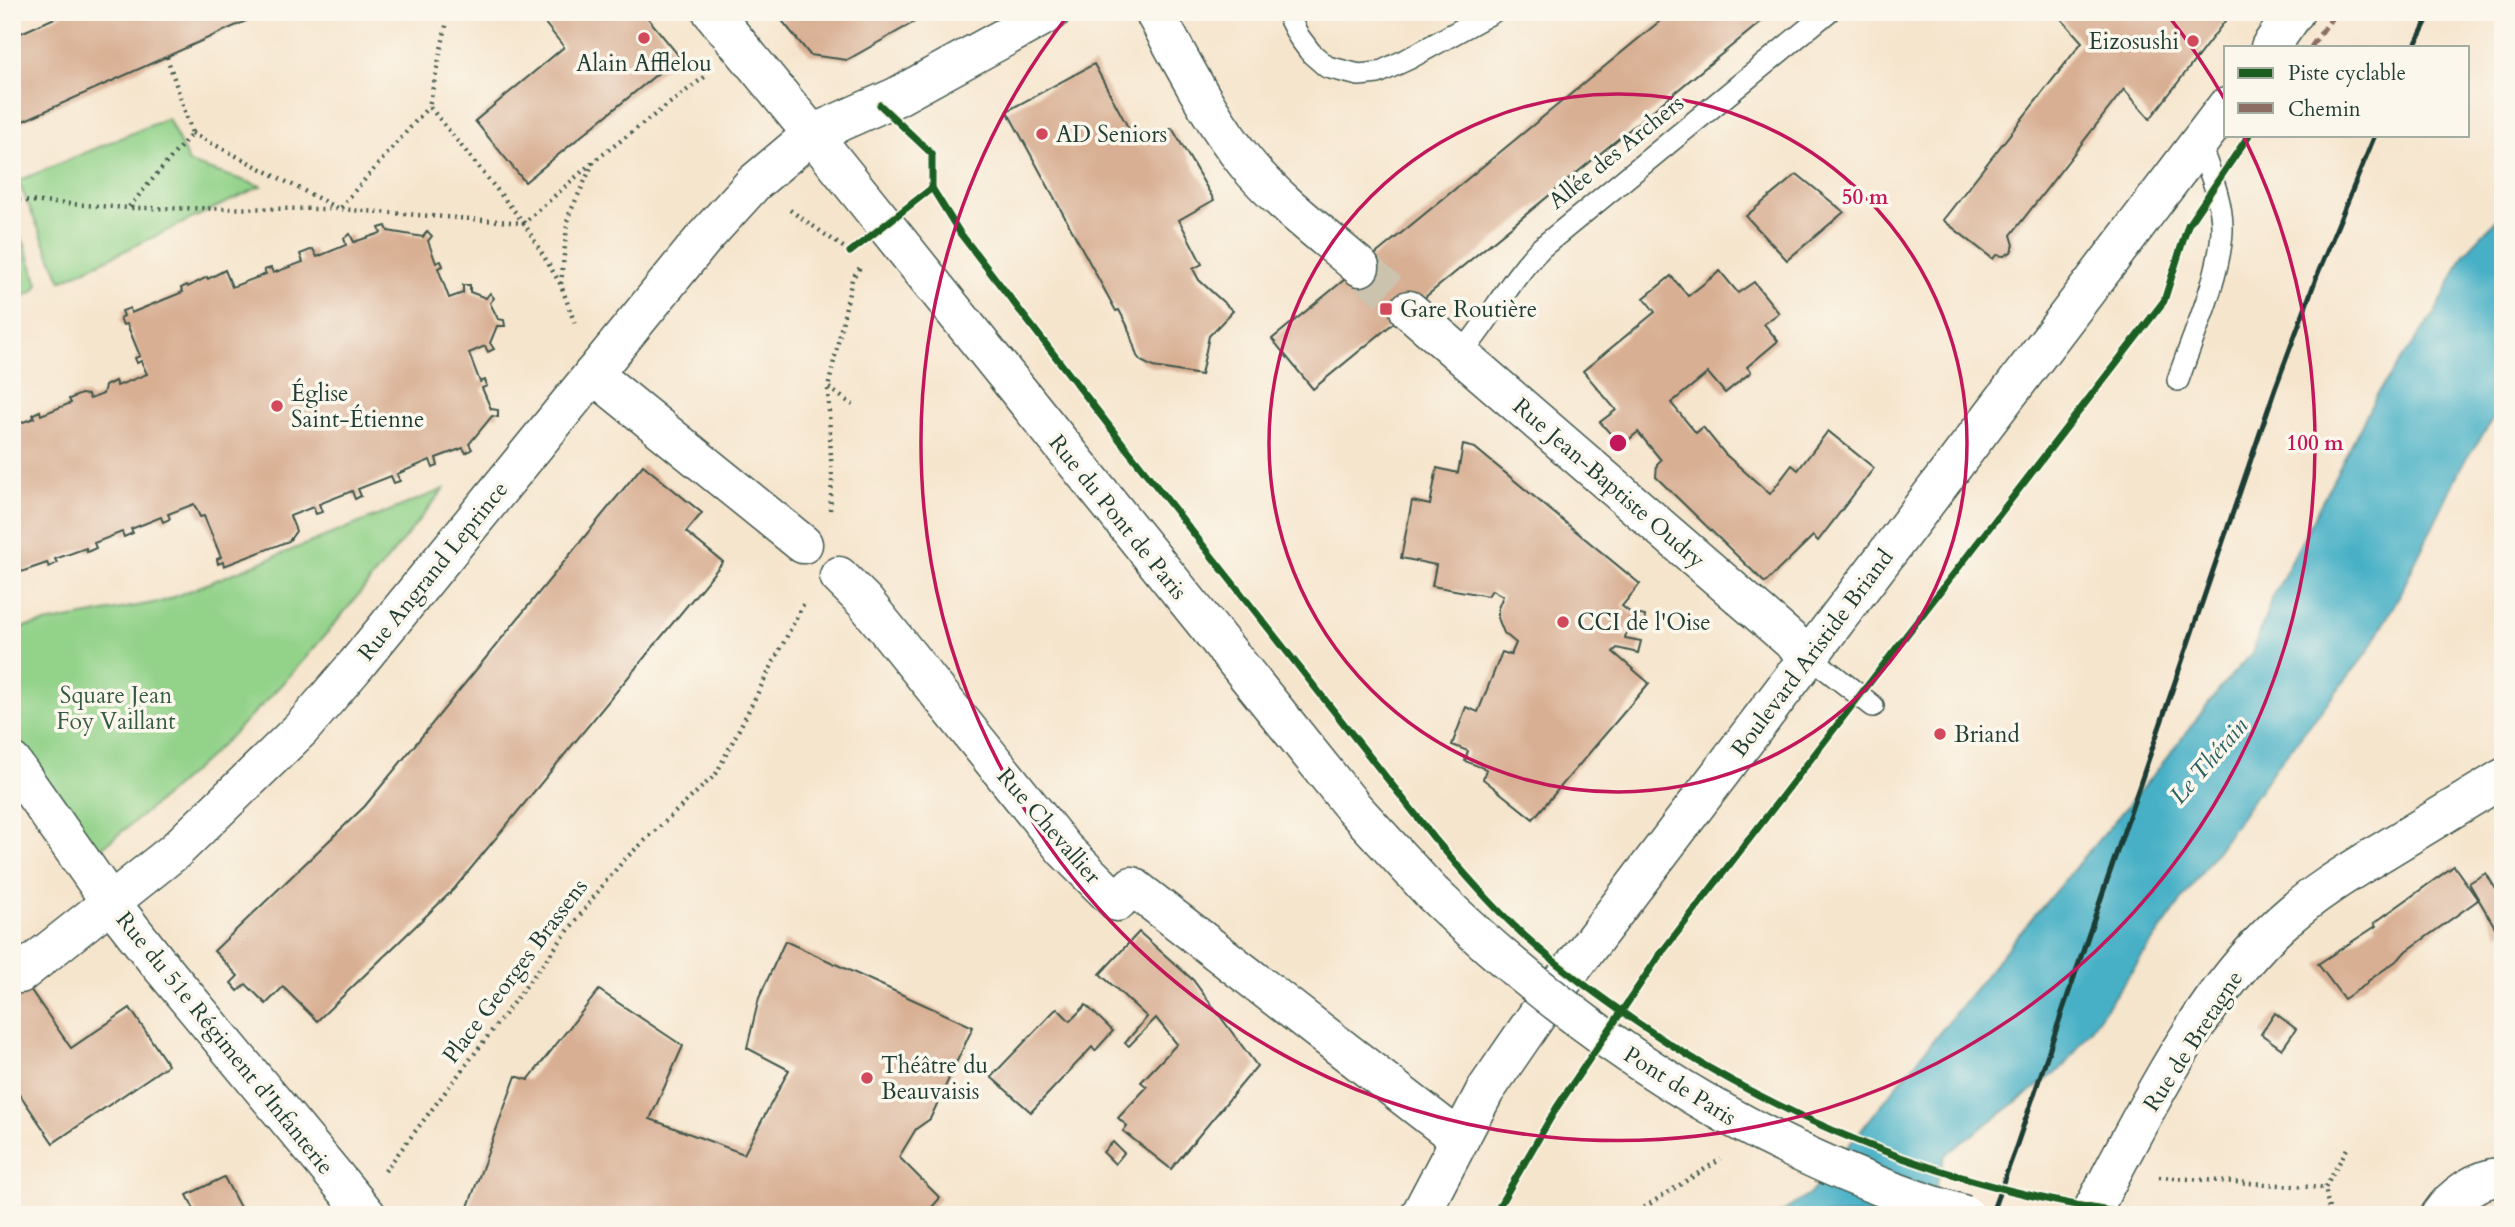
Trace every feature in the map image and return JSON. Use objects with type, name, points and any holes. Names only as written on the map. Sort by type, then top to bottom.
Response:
[{"type":"street","name":"Rue du Pont de Paris","points":[[712,12],[1344,796],[1432,893]]},
{"type":"street","name":"Rue Angrand Leprince","points":[[20,974],[175,851],[301,729],[739,198],[769,167],[811,134],[888,101],[1051,12]]},
{"type":"street","points":[[1154,12],[1214,118],[1246,163],[1265,184],[1360,267]]},
{"type":"street","points":[[2271,46],[2295,12]]},
{"type":"street","name":"Boulevard Aristide Briand","points":[[1420,1215],[1459,1139],[1510,1052],[1542,1007],[2224,110]]},
{"type":"street","name":"Rue Jean-Baptiste Oudry","points":[[1409,310],[1809,656]]},
{"type":"street","points":[[593,374],[803,544]]},
{"type":"street","name":"Rue Chevallier","points":[[839,576],[865,602],[1065,849],[1117,902],[1132,886],[1459,1139]]},
{"type":"street","name":"Rue du 51e Régiment d'Infanterie","points":[[12,762],[111,903],[363,1210]]},
{"type":"street","name":"Rue de Bretagne","points":[[2090,1215],[2202,1018],[2239,968],[2281,923],[2348,873],[2503,778]]},
{"type":"street","name":"Pont de Paris","points":[[1432,893],[1548,996],[1611,1043],[1696,1098],[1743,1125],[1829,1166],[1869,1183],[1965,1215]]},
{"type":"street","points":[[2440,1215],[2454,1198],[2473,1185],[2503,1176]]},
{"type":"lane","points":[[1286,14],[1311,53],[1327,67],[1359,75],[1378,73],[1408,59],[1493,12]]},
{"type":"lane","name":"Allée des Archers","points":[[1460,355],[1477,336],[1510,284],[1541,248],[1828,12]]},
{"type":"lane","points":[[2178,380],[2209,290],[2222,231],[2217,200],[2199,143]]},
{"type":"lane","points":[[1809,656],[1872,706]]},
{"type":"path","points":[[339,209],[429,106],[449,12]]},
{"type":"path","points":[[12,200],[128,208],[339,209],[524,223],[594,160],[742,48]]},
{"type":"path","points":[[167,57],[192,133],[339,209]]},
{"type":"path","points":[[429,106],[524,223],[561,285],[593,374]]},
{"type":"path","points":[[128,208],[192,133]]},
{"type":"path","points":[[561,285],[568,217],[594,160]]},
{"type":"path","points":[[850,252],[885,224]]},
{"type":"path","points":[[828,388],[853,405]]},
{"type":"path","points":[[2330,1215],[2325,1188],[2348,1147]]},
{"type":"path","points":[[1632,1215],[1728,1155]]},
{"type":"path","points":[[2112,1173],[2325,1188]]},
{"type":"green space","points":[[168,118],[189,163],[261,186],[61,281],[18,181]]},
{"type":"green space","points":[[12,222],[24,243],[38,284],[34,291],[12,302]]},
{"type":"green space","name":"Square Jean Foy Vaillant","points":[[444,489],[312,651],[224,743],[100,849],[84,834],[12,731],[12,629],[164,601]]},
{"type":"water","name":"Le Thérain","points":[[2503,213],[2503,405],[2462,465],[2400,594],[2368,652],[2273,771],[2065,1066],[1945,1155],[1927,1215],[1778,1215],[1810,1194],[2009,946],[2252,653],[2272,599],[2376,396],[2435,313],[2464,254]]},
{"type":"building","points":[[68,12],[266,12],[12,126],[12,37]]},
{"type":"building","points":[[536,12],[643,12],[679,56],[525,182],[475,121],[564,47]]},
{"type":"building","points":[[775,12],[932,12],[847,60],[810,55]]},
{"type":"building","points":[[1671,12],[1773,12],[1313,389],[1272,339]]},
{"type":"building","points":[[2055,12],[2216,12],[2225,21],[2150,119],[2124,89],[2011,235],[2014,245],[2011,252],[2004,256],[1996,255],[1993,259],[1943,220],[2082,42]]},
{"type":"building","points":[[1094,64],[1138,146],[1172,128],[1214,200],[1179,220],[1202,264],[1193,269],[1199,280],[1233,311],[1209,336],[1201,375],[1153,367],[1137,356],[1127,325],[1119,310],[1116,311],[1007,111]]},
{"type":"building","points":[[1797,174],[1844,212],[1787,260],[1746,216]]},
{"type":"building","name":"Église Saint-Étienne","points":[[386,226],[388,231],[423,237],[427,231],[432,236],[428,241],[436,263],[441,261],[443,266],[438,268],[449,298],[463,293],[463,285],[470,285],[470,292],[486,298],[490,293],[494,298],[490,303],[498,319],[504,320],[505,326],[497,326],[490,343],[494,349],[488,352],[485,346],[469,353],[480,382],[485,380],[487,386],[482,388],[491,409],[498,410],[498,417],[492,416],[469,444],[472,449],[466,453],[463,448],[436,458],[438,466],[433,468],[430,460],[397,474],[400,481],[394,483],[391,476],[358,489],[361,496],[355,499],[352,491],[319,504],[322,512],[316,514],[313,507],[290,516],[296,531],[289,541],[224,566],[223,562],[218,564],[217,559],[221,557],[204,516],[200,517],[194,504],[168,514],[170,519],[163,522],[161,517],[131,529],[133,533],[124,537],[122,532],[94,543],[96,548],[87,552],[86,548],[55,559],[57,563],[49,567],[47,563],[18,573],[19,578],[14,581],[12,426],[34,418],[33,414],[40,411],[41,415],[71,403],[69,399],[81,394],[88,395],[90,399],[103,394],[105,386],[115,381],[117,386],[147,374],[141,361],[137,363],[135,358],[140,356],[127,324],[123,325],[120,318],[124,316],[122,311],[130,308],[131,313],[183,292],[181,288],[225,270],[232,287],[266,274],[264,270],[271,268],[273,273],[303,262],[300,254],[313,249],[317,257],[346,245],[344,238],[350,234],[354,242],[381,233],[379,228]]},
{"type":"building","points":[[1720,271],[1738,293],[1754,282],[1779,313],[1764,324],[1778,341],[1747,367],[1751,372],[1725,393],[1708,373],[1671,403],[1696,433],[1703,427],[1725,454],[1770,494],[1792,465],[1798,470],[1828,431],[1874,468],[1818,541],[1813,536],[1765,583],[1656,477],[1657,464],[1661,460],[1638,432],[1621,446],[1600,422],[1616,410],[1583,371],[1655,312],[1644,298],[1671,276],[1688,296]]},
{"type":"building","name":"CCI de l'Oise","points":[[1463,445],[1475,448],[1640,584],[1622,606],[1631,613],[1645,616],[1644,625],[1628,623],[1625,638],[1641,641],[1638,653],[1617,648],[1613,652],[1649,683],[1533,819],[1483,779],[1486,769],[1465,761],[1468,751],[1452,745],[1466,707],[1478,712],[1502,652],[1511,655],[1516,643],[1504,633],[1498,618],[1498,608],[1503,596],[1492,590],[1488,596],[1432,586],[1436,565],[1401,558],[1412,501],[1430,505],[1437,468],[1458,473]]},
{"type":"building","points":[[643,465],[702,513],[686,532],[723,562],[454,889],[317,1021],[283,987],[266,1004],[246,984],[238,991],[231,983],[238,976],[214,951],[365,806]]},
{"type":"building","points":[[2454,866],[2478,900],[2344,999],[2318,964],[2376,926],[2374,923]]},
{"type":"building","points":[[2486,873],[2503,901],[2503,931],[2499,934],[2469,883]]},
{"type":"building","points":[[1139,932],[1193,980],[1257,1066],[1171,1169],[1123,1131],[1127,1126],[1118,1118],[1147,1087],[1141,1082],[1177,1044],[1156,1018],[1129,1046],[1125,1043],[1147,1017],[1100,974]]},
{"type":"building","name":"Théâtre du Beauvaisis","points":[[785,941],[973,1027],[930,1119],[916,1129],[899,1157],[940,1198],[925,1215],[465,1215],[516,1076],[528,1080],[599,990],[683,1046],[650,1119],[744,1154],[789,1070],[747,1048],[759,998]]},
{"type":"building","points":[[12,963],[71,1048],[130,1008],[168,1065],[53,1143],[12,1083]]},
{"type":"building","points":[[1086,1005],[1113,1031],[1095,1051],[1092,1047],[1031,1112],[991,1077],[1057,1008],[1070,1021]]},
{"type":"building","points":[[2275,1013],[2296,1029],[2282,1049],[2261,1034]]},
{"type":"building","points":[[1113,1142],[1124,1153],[1115,1164],[1103,1152]]},
{"type":"building","points":[[224,1177],[244,1215],[197,1215],[187,1195]]},
{"type":"tunnel","points":[[1360,267],[1409,310]]},
{"type":"railway","points":[[2414,46],[2431,12]]},
{"type":"railway","points":[[1991,1215],[2275,389],[2318,273],[2375,136]]},
{"type":"marked path","points":[[2312,46],[2336,12]]},
{"type":"cycle path","points":[[880,105],[932,154],[932,188],[960,233],[1123,444],[1434,838],[1488,900],[1537,947],[1632,1019],[1690,1056],[1749,1090],[1810,1120],[1936,1169],[2001,1188],[2135,1215]]},
{"type":"cycle path","points":[[1494,1215],[1557,1107],[1659,956],[2164,301],[2188,225],[2248,136]]},
{"type":"cycle path","points":[[850,252],[932,188]]},
{"type":"place","name":"Alain Afflelou","points":[[644,38]]},
{"type":"place","name":"Eizosushi","points":[[2193,41]]},
{"type":"place","name":"AD Seniors","points":[[1042,134]]},
{"type":"place","name":"Gare Routière","points":[[1386,309]]},
{"type":"place","name":"Église Saint-Étienne","points":[[277,406]]},
{"type":"place","name":"CCI de l'Oise","points":[[1563,622]]},
{"type":"place","name":"Briand","points":[[1940,734]]},
{"type":"place","name":"Théâtre du Beauvaisis","points":[[867,1078]]}]
